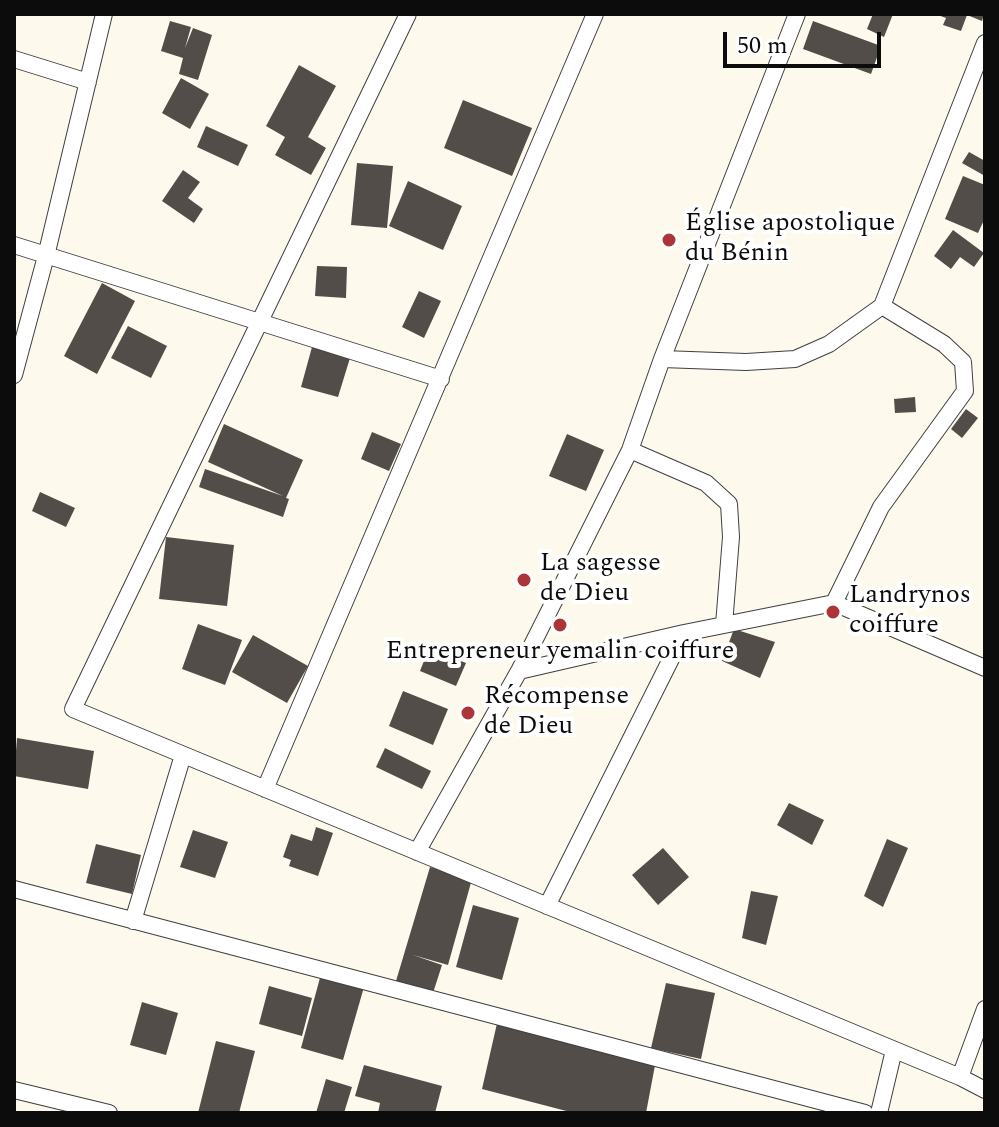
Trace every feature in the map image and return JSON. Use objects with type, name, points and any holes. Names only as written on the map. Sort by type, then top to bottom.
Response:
[{"type":"street","points":[[14,375],[104,14]]},
{"type":"street","points":[[408,14],[73,709],[985,1090]]},
{"type":"street","points":[[265,789],[595,14]]},
{"type":"street","points":[[417,852],[519,671],[630,450],[662,359],[797,14]]},
{"type":"street","points":[[662,359],[746,362],[795,359],[829,344],[882,306],[985,43]]},
{"type":"street","points":[[14,59],[88,82]]},
{"type":"street","points":[[14,245],[441,379]]},
{"type":"street","points":[[834,603],[881,507],[965,391],[963,362],[944,344],[882,306]]},
{"type":"street","points":[[630,450],[706,483],[729,504],[731,537],[724,625]]},
{"type":"street","points":[[519,671],[834,603],[985,668]]},
{"type":"street","points":[[547,906],[684,633]]},
{"type":"street","points":[[133,921],[183,755]]},
{"type":"street","points":[[14,889],[865,1113]]},
{"type":"street","points":[[960,1077],[985,1009]]},
{"type":"street","points":[[879,1113],[894,1050]]},
{"type":"street","points":[[14,1090],[109,1113]]},
{"type":"building","points":[[873,14],[893,14],[884,37],[867,29]]},
{"type":"building","points":[[935,14],[984,14],[982,21],[967,15],[961,31],[943,25],[946,18]]},
{"type":"building","points":[[170,21],[191,27],[185,48],[193,28],[212,35],[198,80],[179,74],[183,58],[161,51]]},
{"type":"building","points":[[813,21],[881,46],[871,74],[803,49]]},
{"type":"building","points":[[299,65],[336,86],[308,137],[326,148],[311,175],[275,155],[285,137],[266,126]]},
{"type":"building","points":[[181,78],[209,94],[190,129],[162,113]]},
{"type":"building","points":[[463,100],[532,128],[512,176],[444,148]]},
{"type":"building","points":[[206,126],[248,145],[238,166],[197,147]]},
{"type":"building","points":[[969,152],[985,161],[985,176],[962,163]]},
{"type":"building","points":[[357,163],[393,166],[387,228],[351,225]]},
{"type":"building","points":[[183,170],[200,182],[188,198],[203,209],[194,223],[162,201]]},
{"type":"building","points":[[963,176],[985,185],[985,218],[978,233],[945,219]]},
{"type":"building","points":[[408,181],[462,206],[443,250],[389,226]]},
{"type":"building","points":[[953,230],[984,253],[974,267],[960,257],[951,269],[934,256]]},
{"type":"building","points":[[317,266],[347,267],[346,298],[315,296]]},
{"type":"building","points":[[102,283],[135,301],[97,374],[64,356]]},
{"type":"building","points":[[419,291],[441,301],[424,338],[402,327]]},
{"type":"building","points":[[128,326],[167,346],[151,378],[111,358]]},
{"type":"building","points":[[312,347],[350,358],[338,397],[301,387]]},
{"type":"building","points":[[915,397],[916,412],[895,413],[894,399]]},
{"type":"building","points":[[966,409],[978,418],[962,438],[951,429]]},
{"type":"building","points":[[224,424],[303,460],[286,498],[289,499],[283,517],[199,487],[205,469],[283,496],[208,462]]},
{"type":"building","points":[[372,432],[401,444],[389,471],[361,459]]},
{"type":"building","points":[[567,434],[604,450],[586,491],[549,476]]},
{"type":"building","points":[[40,492],[75,508],[66,527],[32,511]]},
{"type":"building","points":[[166,537],[234,545],[227,606],[159,599]]},
{"type":"building","points":[[198,624],[242,640],[225,685],[182,669]]},
{"type":"building","points":[[734,629],[775,642],[760,678],[722,661]]},
{"type":"building","points":[[253,635],[308,666],[287,703],[232,672]]},
{"type":"building","points":[[429,648],[466,663],[456,686],[420,671]]},
{"type":"building","points":[[403,691],[448,709],[433,745],[389,726]]},
{"type":"building","points":[[17,738],[94,751],[88,789],[14,776]]},
{"type":"building","points":[[385,748],[431,771],[422,789],[376,767]]},
{"type":"building","points":[[789,803],[824,820],[812,845],[777,825]]},
{"type":"building","points":[[316,827],[333,833],[318,876],[289,866],[291,860],[283,857],[291,834],[312,841]]},
{"type":"building","points":[[193,830],[228,842],[215,878],[180,867]]},
{"type":"building","points":[[887,839],[908,848],[883,907],[864,896]]},
{"type":"building","points":[[96,844],[141,855],[132,894],[86,883]]},
{"type":"building","points":[[663,848],[689,877],[658,905],[632,875]]},
{"type":"building","points":[[430,867],[472,879],[448,965],[413,955],[442,965],[433,993],[396,981]]},
{"type":"building","points":[[751,891],[778,896],[766,945],[742,938]]},
{"type":"building","points":[[473,905],[519,918],[502,980],[456,967]]},
{"type":"building","points":[[321,974],[364,987],[343,1060],[301,1048]]},
{"type":"building","points":[[666,983],[715,993],[701,1059],[651,1048]]},
{"type":"building","points":[[269,986],[312,998],[302,1036],[259,1024]]},
{"type":"building","points":[[142,1002],[178,1013],[166,1055],[130,1045]]},
{"type":"building","points":[[498,1019],[656,1060],[646,1113],[574,1113],[482,1089]]},
{"type":"building","points":[[216,1041],[255,1051],[239,1113],[198,1113]]},
{"type":"building","points":[[364,1065],[442,1086],[435,1113],[378,1113],[380,1103],[355,1096]]},
{"type":"building","points":[[326,1079],[352,1087],[344,1113],[316,1113]]},
{"type":"place","name":"Église apostolique du Bénin","points":[[669,240]]},
{"type":"place","name":"La sagesse de Dieu","points":[[524,580]]},
{"type":"place","name":"Landrynos coiffure","points":[[833,612]]},
{"type":"place","name":"Entrepreneur yemalin coiffure","points":[[560,625]]},
{"type":"place","name":"Récompense de Dieu","points":[[468,713]]}]
